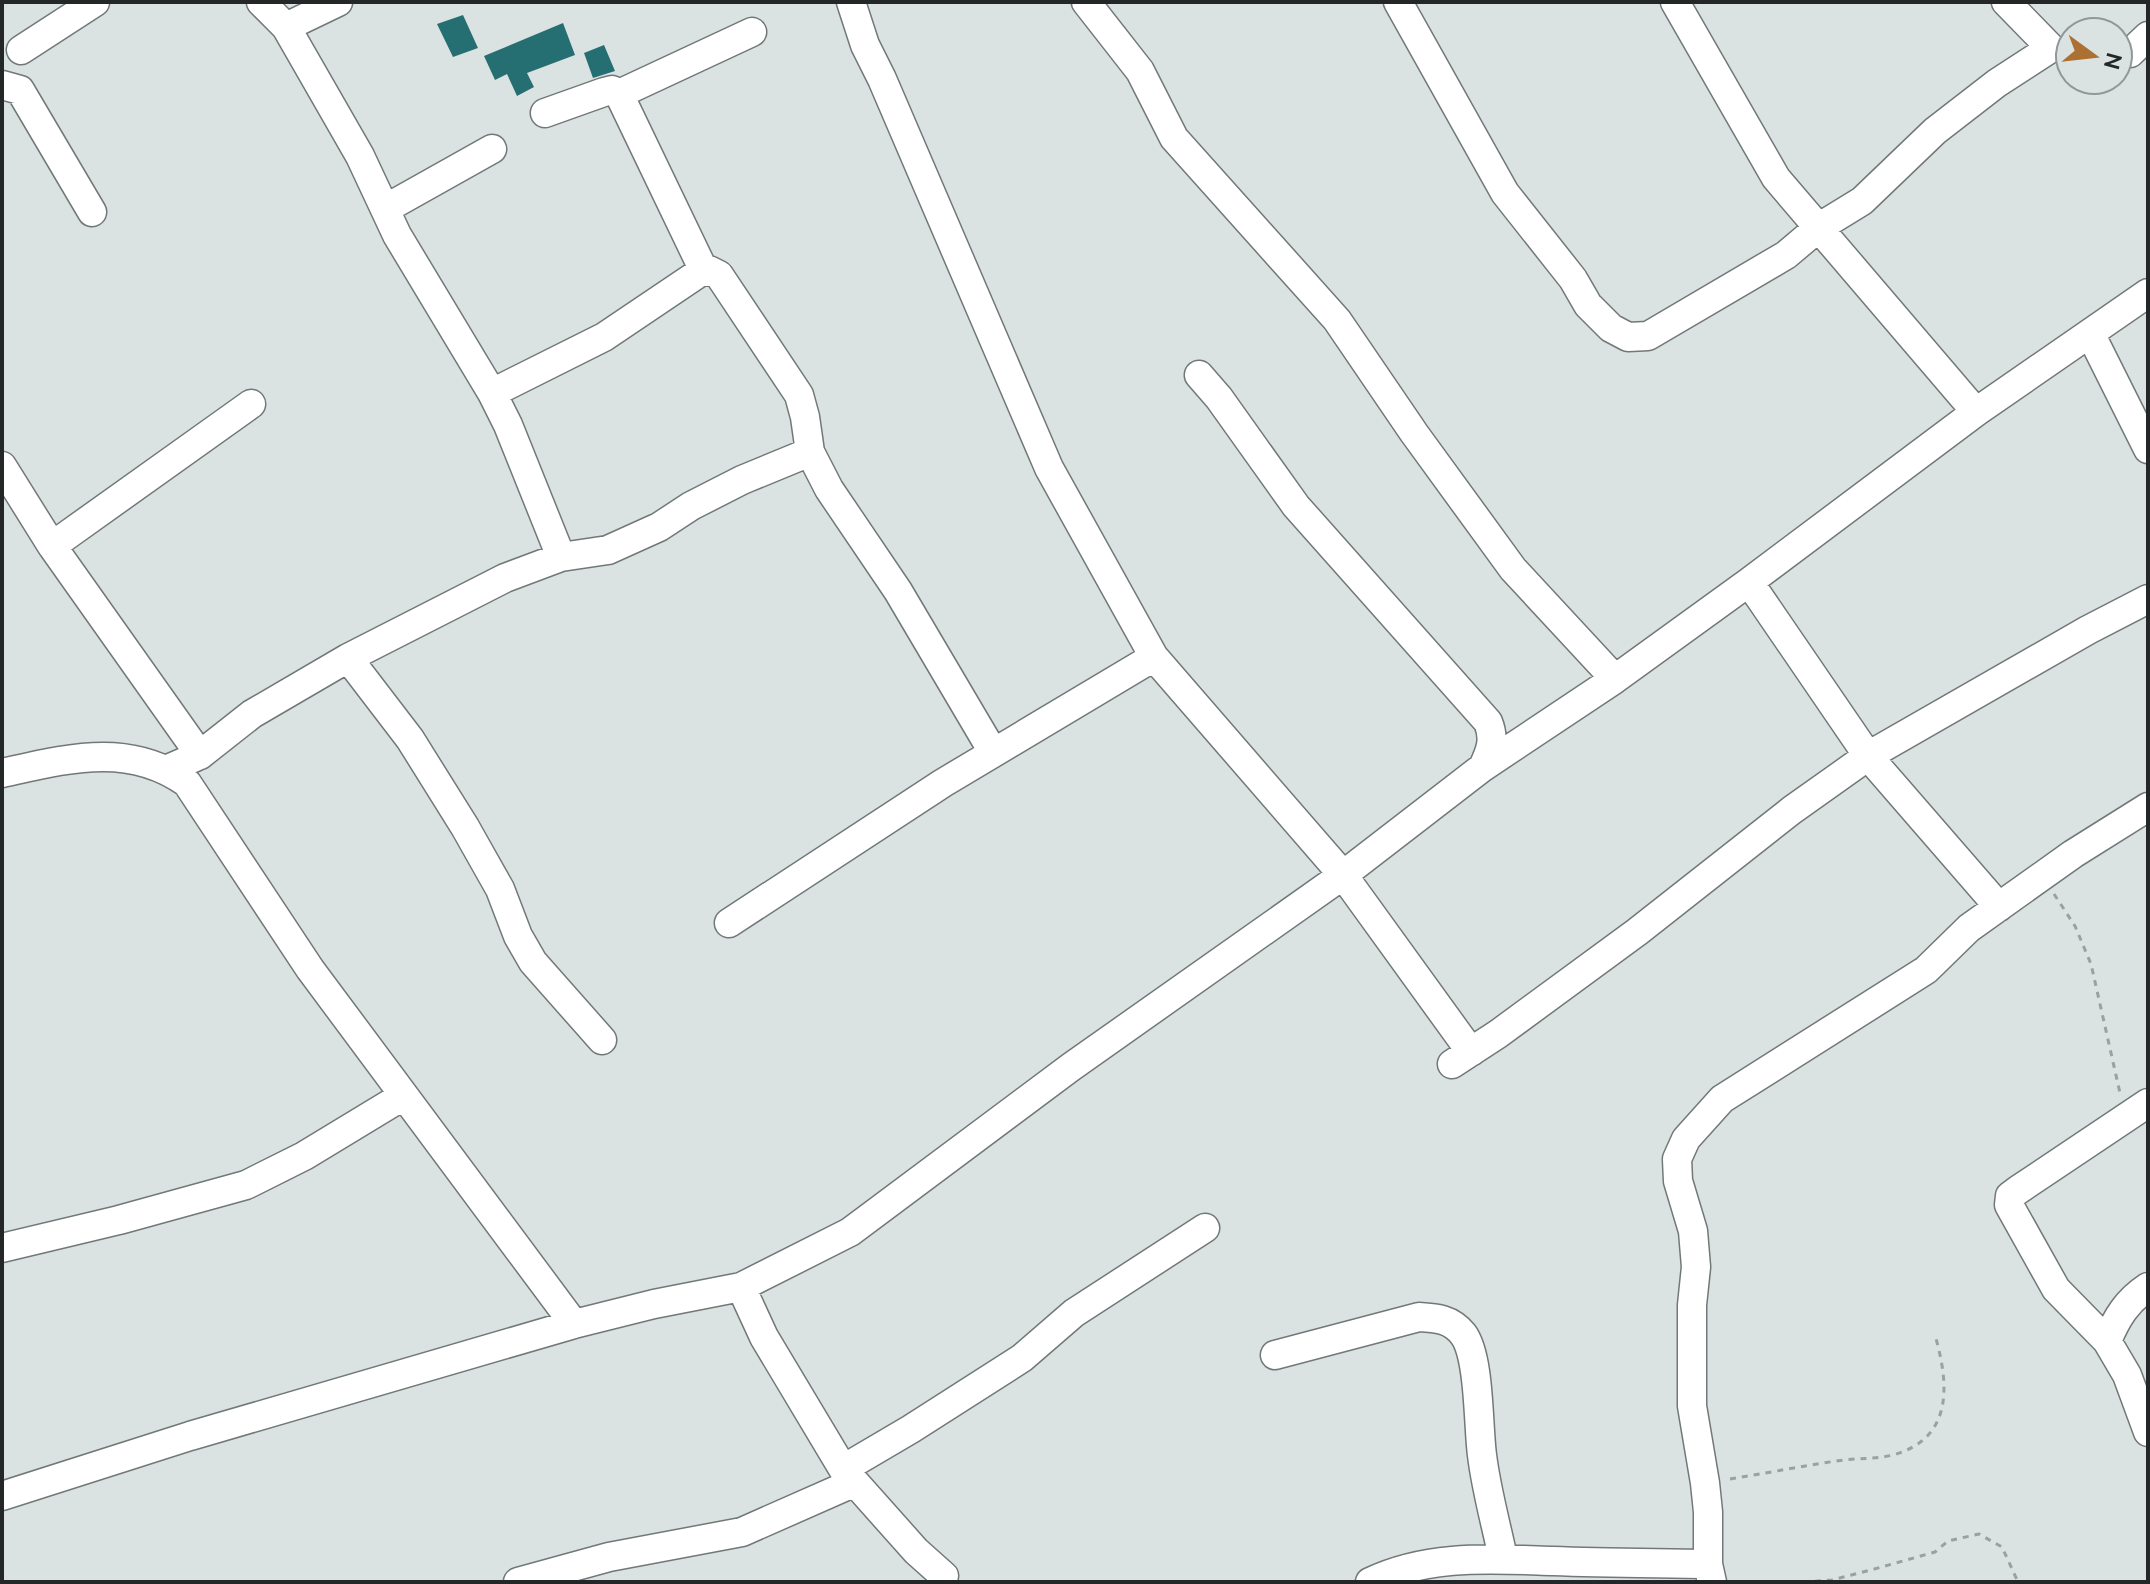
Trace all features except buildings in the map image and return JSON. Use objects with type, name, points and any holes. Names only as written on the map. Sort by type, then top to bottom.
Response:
[{"type":"street","points":[[21,50],[95,2]]},
{"type":"street","points":[[261,2],[286,27],[360,156],[397,235],[492,393],[561,557]]},
{"type":"street","points":[[286,27],[338,2]]},
{"type":"street","points":[[851,2],[865,45],[1049,468],[1154,657],[1343,875],[1462,1058],[1637,932],[1792,810],[1868,756],[2148,599]]},
{"type":"street","points":[[1086,2],[1140,71],[1174,138],[1337,320],[1513,569],[1615,679]]},
{"type":"street","points":[[1398,2],[1505,193],[1573,279],[1588,305],[1611,328],[1628,337],[1648,336],[1786,255],[1818,228],[1862,201],[1935,131],[1970,103],[2051,48],[2006,2]]},
{"type":"street","points":[[1675,2],[1776,178],[1976,412]]},
{"type":"street","points":[[619,94],[752,32]]},
{"type":"street","points":[[2,85],[20,90],[92,212]]},
{"type":"street","points":[[545,113],[604,92],[612,90],[619,94],[704,271]]},
{"type":"street","points":[[385,209],[492,149]]},
{"type":"street","points":[[492,393],[586,348],[704,271],[719,275],[799,395],[810,452],[829,489],[898,591],[993,752]]},
{"type":"street","points":[[2,1496],[190,1436],[574,1324],[741,1287],[850,1232],[1071,1067],[1343,875],[1483,767],[1615,679],[1976,412],[2148,293]]},
{"type":"street","points":[[2091,335],[2148,449]]},
{"type":"street","points":[[1199,375],[1296,506],[1488,722],[1493,734],[1492,748],[1483,767]]},
{"type":"street","points":[[52,546],[251,404]]},
{"type":"street","points":[[168,769],[200,755],[252,714],[348,658],[505,578],[561,557],[608,550],[659,527],[691,506],[742,480],[810,452]]},
{"type":"street","points":[[2,466],[52,546],[200,755]]},
{"type":"street","points":[[1749,582],[1868,756],[1999,907]]},
{"type":"street","points":[[729,923],[993,752],[1154,657]]},
{"type":"street","points":[[348,658],[410,739],[465,827],[500,889],[518,936],[533,962],[602,1040]]},
{"type":"street","points":[[2,773],[81,756],[147,762],[168,769],[187,783],[310,969],[574,1324]]},
{"type":"street","points":[[1383,1579],[1444,1560],[1503,1558],[1710,1573],[1705,1483],[1692,1406],[1695,1255],[1693,1231],[1677,1170],[1677,1159],[1686,1139],[1722,1099],[1926,970],[1969,928],[2073,854],[2148,807]]},
{"type":"street","points":[[2,1248],[246,1185],[304,1156],[403,1096]]},
{"type":"street","points":[[2139,1110],[2018,1190],[2010,1196],[2009,1205],[2056,1289],[2107,1341],[2127,1375],[2148,1432]]},
{"type":"street","points":[[518,1582],[609,1557],[686,1545],[742,1532],[848,1476],[911,1429],[1022,1358],[1074,1313],[1205,1228]]},
{"type":"street","points":[[741,1287],[764,1337],[848,1476],[916,1551],[944,1576]]},
{"type":"street","points":[[2107,1341],[2118,1315],[2129,1301],[2148,1287]]},
{"type":"street","points":[[1275,1355],[1419,1317],[1442,1318],[1453,1324],[1465,1336],[1471,1354],[1482,1456],[1503,1558]]},
{"type":"path","points":[[2041,879],[2075,926],[2091,964],[2121,1097],[2139,1110]]},
{"type":"path","points":[[1705,1483],[1894,1454],[1921,1443],[1937,1424],[1943,1407],[1944,1371],[1935,1335]]},
{"type":"path","points":[[1803,1582],[1832,1580],[1871,1570],[1935,1552],[1948,1541],[1979,1534],[2002,1547],[2018,1582]]}]
